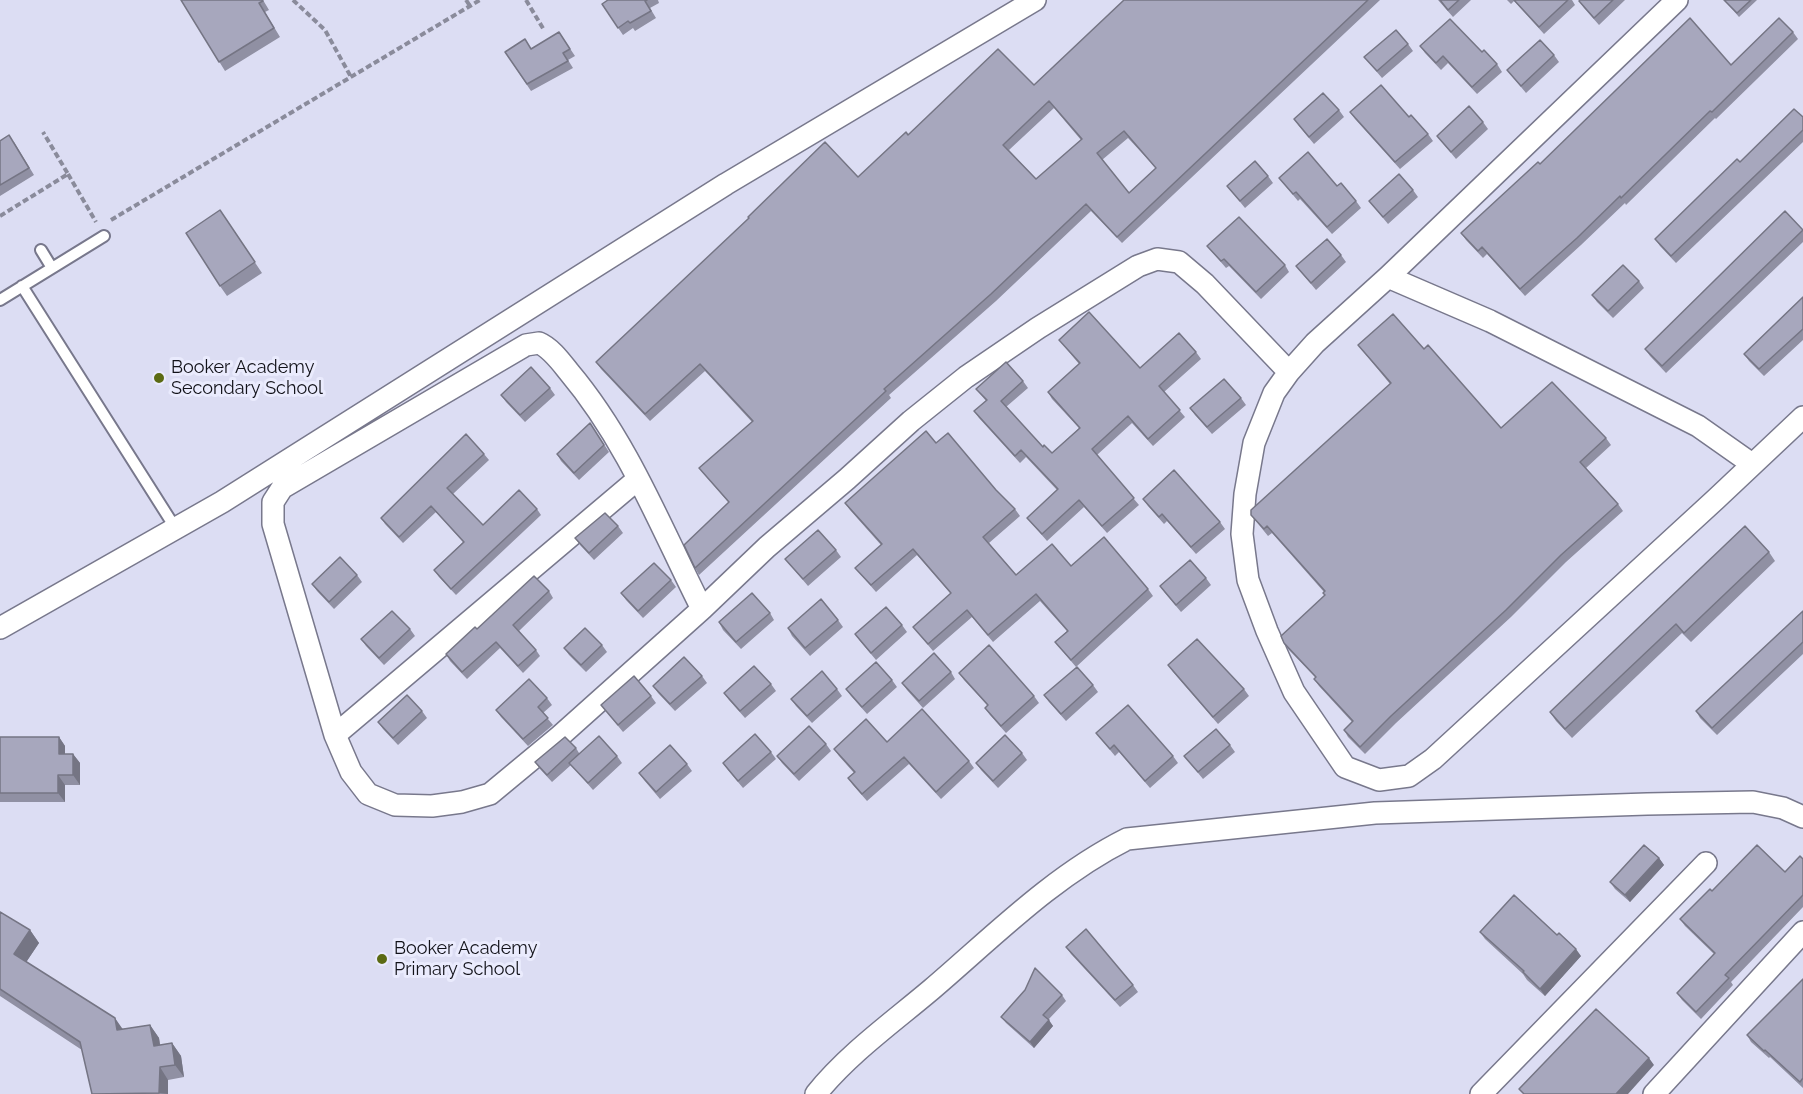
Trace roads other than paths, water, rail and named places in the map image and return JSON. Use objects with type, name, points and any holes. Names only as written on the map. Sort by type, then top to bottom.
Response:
[{"type":"street","points":[[0,628],[176,529],[341,429],[726,184],[1035,0]]},
{"type":"street","points":[[1677,0],[1316,343],[1289,372],[1268,405],[1254,443],[1245,494],[1242,534],[1248,580],[1266,631],[1294,692],[1345,767],[1378,780],[1408,776],[1433,759],[1803,417]]},
{"type":"street","points":[[702,609],[613,432],[595,404],[561,363],[544,345],[536,343],[526,345],[282,488],[273,502],[273,524],[335,735],[351,772],[368,794],[395,805],[432,806],[462,802],[490,794],[560,736],[702,609],[766,548],[847,479],[911,420],[966,377],[1038,328],[1138,266],[1156,259],[1179,262],[1205,284],[1289,372]]},
{"type":"street","points":[[1388,277],[1490,321],[1698,426],[1752,464]]},
{"type":"street","points":[[335,735],[638,478]]},
{"type":"street","points":[[816,1094],[854,1056],[1036,898],[1105,850],[1127,839],[1375,813],[1611,805],[1753,802],[1783,808],[1803,817]]},
{"type":"street","points":[[1481,1094],[1706,863]]},
{"type":"street","points":[[1654,1094],[1803,932]]},
{"type":"lane","points":[[0,300],[52,268],[102,232]]},
{"type":"lane","points":[[41,250],[52,268]]},
{"type":"lane","points":[[22,286],[176,529]]},
{"type":"place","name":"Booker Academy Secondary School","points":[[159,378]]},
{"type":"place","name":"Booker Academy Primary School","points":[[382,959]]}]
